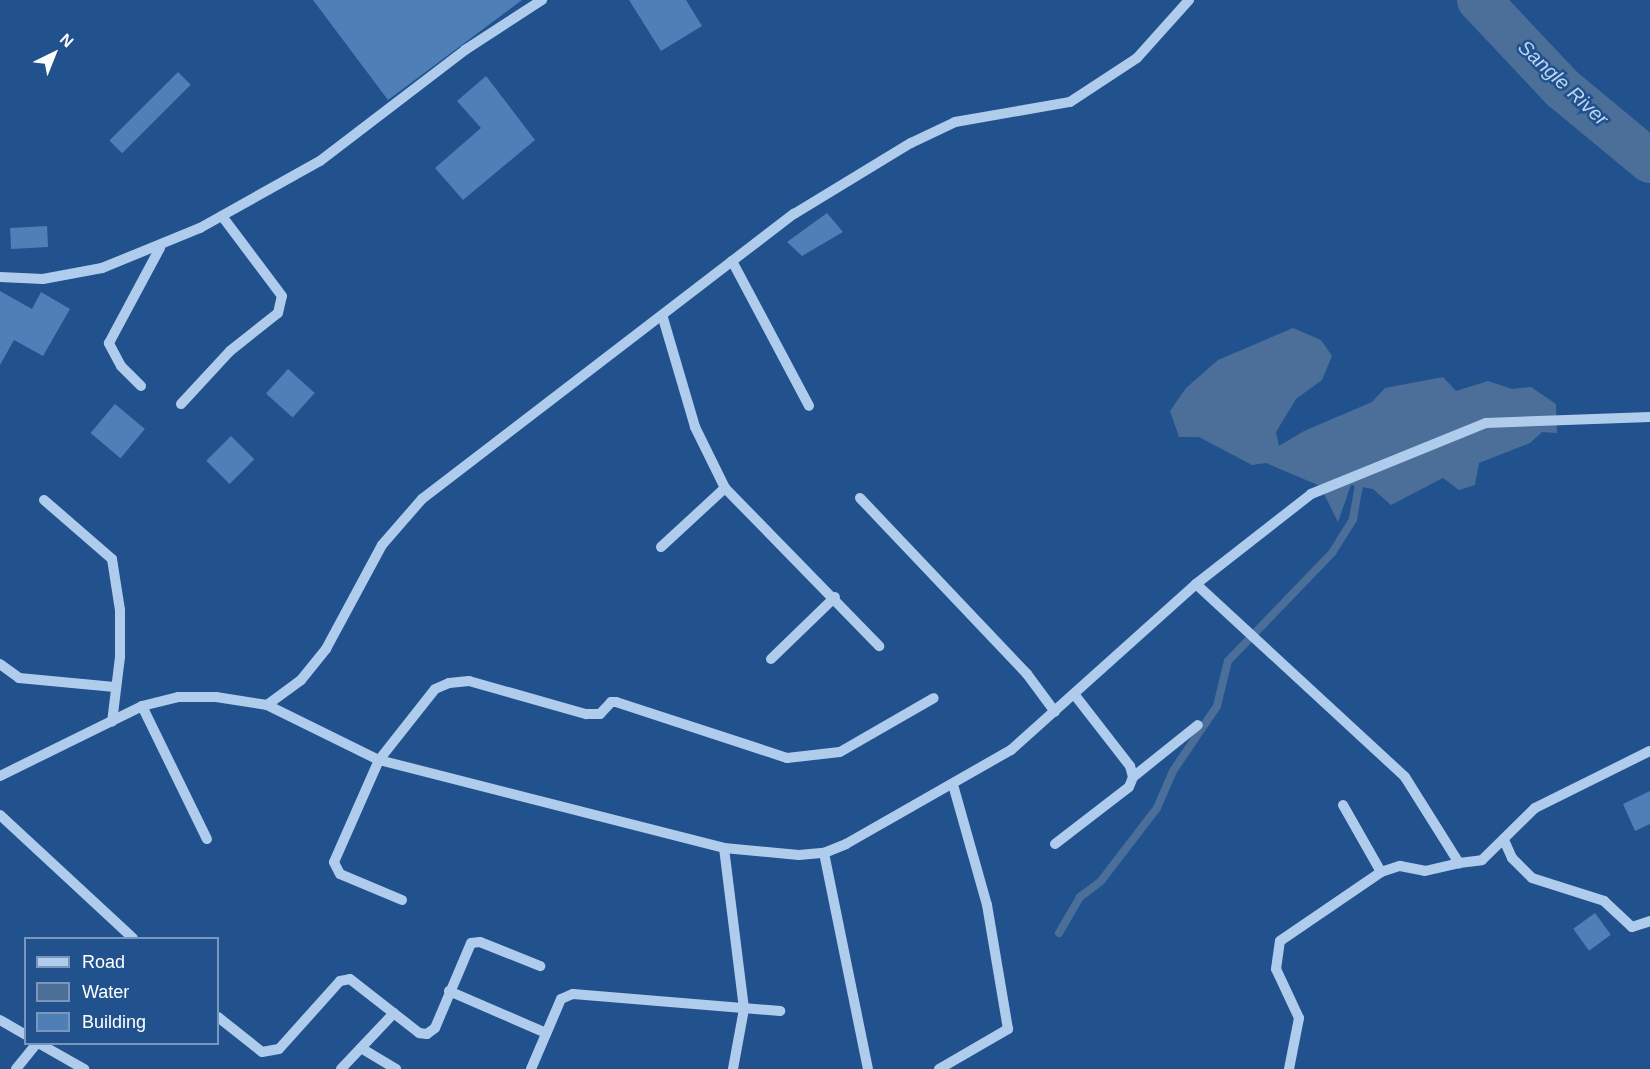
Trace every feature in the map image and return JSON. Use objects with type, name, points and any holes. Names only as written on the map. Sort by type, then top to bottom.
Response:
[{"type":"street","points":[[0,277],[43,279],[102,268],[160,248],[320,161],[465,50],[542,0]]},
{"type":"street","points":[[267,705],[301,680],[326,649],[382,544],[422,499],[663,318],[732,261],[794,214],[911,143],[955,122],[1070,102],[1137,58],[1189,0]]},
{"type":"street","points":[[181,404],[230,351],[278,313],[282,296],[222,216]]},
{"type":"street","points":[[141,386],[121,366],[109,343],[160,248]]},
{"type":"street","points":[[732,261],[809,406]]},
{"type":"street","points":[[663,318],[695,427],[725,488],[835,597],[879,645]]},
{"type":"street","points":[[0,776],[142,706],[178,697],[216,697],[267,705],[379,760],[724,848],[800,855],[824,853],[953,785],[1011,750],[1196,584],[1311,494],[1351,475],[1486,423],[1650,417]]},
{"type":"street","points":[[661,548],[725,488]]},
{"type":"street","points":[[860,498],[1027,674],[1055,712]]},
{"type":"street","points":[[44,500],[112,559],[120,610],[112,722]]},
{"type":"street","points":[[1196,584],[1264,650],[1405,777],[1459,863]]},
{"type":"street","points":[[771,659],[835,597]]},
{"type":"street","points":[[0,664],[19,678],[115,687]]},
{"type":"street","points":[[402,900],[340,874],[334,862],[379,760],[435,689],[449,682],[469,681],[586,714],[600,714],[611,702],[616,702],[786,758],[840,752],[934,698]]},
{"type":"street","points":[[1074,694],[1130,766],[1133,777]]},
{"type":"street","points":[[142,706],[207,839]]},
{"type":"street","points":[[1055,844],[1129,787],[1133,777],[1198,724]]},
{"type":"street","points":[[1288,1069],[1299,1018],[1276,969],[1280,941],[1381,872],[1400,866],[1425,871],[1482,860],[1504,840],[1522,816],[1650,751]]},
{"type":"street","points":[[939,1069],[1008,1029],[987,905],[953,785]]},
{"type":"street","points":[[1344,805],[1381,872]]},
{"type":"street","points":[[0,815],[131,937]]},
{"type":"street","points":[[1504,840],[1512,858],[1532,878],[1604,901],[1632,927],[1650,921]]},
{"type":"street","points":[[724,848],[744,1009],[733,1069]]},
{"type":"street","points":[[824,853],[868,1069]]},
{"type":"street","points":[[219,1018],[262,1052],[279,1050],[340,981],[350,979],[419,1033],[427,1034],[435,1028],[471,943],[480,942],[540,966]]},
{"type":"street","points":[[449,991],[546,1033]]},
{"type":"street","points":[[531,1069],[561,999],[573,994],[780,1011]]},
{"type":"street","points":[[341,1069],[394,1013]]},
{"type":"street","points":[[0,1020],[24,1034]]},
{"type":"street","points":[[16,1069],[37,1045]]},
{"type":"street","points":[[40,1045],[84,1069]]},
{"type":"street","points":[[361,1048],[396,1069]]},
{"type":"water","points":[[1293,328],[1321,340],[1332,356],[1322,380],[1296,399],[1276,432],[1279,446],[1304,431],[1372,402],[1385,388],[1443,377],[1456,391],[1488,381],[1512,389],[1531,387],[1556,404],[1557,433],[1542,432],[1530,443],[1479,463],[1475,485],[1459,490],[1443,478],[1391,505],[1373,489],[1351,485],[1338,522],[1320,486],[1266,463],[1252,465],[1199,437],[1179,437],[1170,411],[1186,388],[1218,360]]},
{"type":"building","points":[[313,0],[522,0],[388,100]]},
{"type":"building","points":[[629,0],[686,0],[702,26],[661,51]]},
{"type":"building","points":[[178,72],[191,85],[122,153],[109,141]]},
{"type":"building","points":[[486,76],[535,140],[463,200],[435,168],[481,128],[457,101]]},
{"type":"building","points":[[827,213],[843,232],[802,256],[787,242]]},
{"type":"building","points":[[47,226],[48,247],[11,249],[10,228]]},
{"type":"building","points":[[0,291],[32,309],[41,292],[70,309],[43,356],[14,340],[0,365]]},
{"type":"building","points":[[288,369],[315,393],[293,418],[266,394]]},
{"type":"building","points":[[115,404],[145,429],[120,458],[91,433]]},
{"type":"building","points":[[231,436],[254,459],[230,484],[206,461]]},
{"type":"building","points":[[1650,791],[1650,824],[1635,831],[1623,804]]},
{"type":"building","points":[[1595,913],[1611,935],[1589,951],[1573,929]]},
{"type":"waterway","name":"Sangle River","points":[[1479,0],[1563,89],[1650,161]]},
{"type":"waterway","points":[[1059,933],[1080,897],[1101,881],[1157,808],[1173,771],[1217,706],[1228,661],[1332,553],[1353,519],[1359,486]]}]
